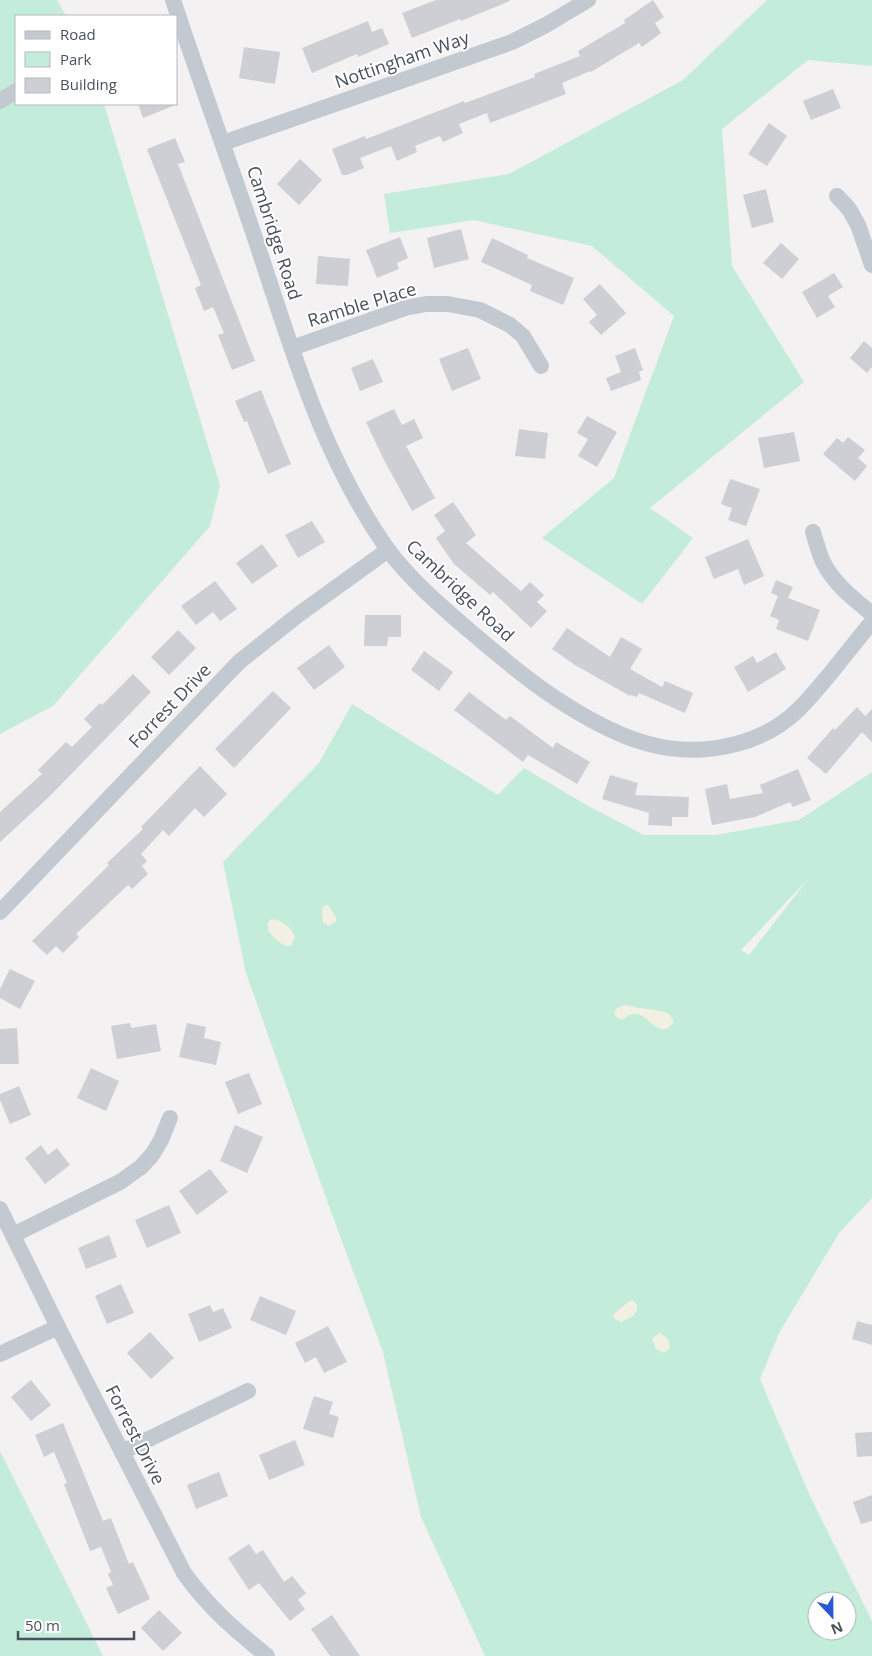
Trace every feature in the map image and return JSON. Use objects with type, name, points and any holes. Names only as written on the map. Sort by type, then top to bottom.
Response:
[{"type":"street","name":"Cambridge Road","points":[[173,0],[176,15]]},
{"type":"street","name":"Nottingham Way","points":[[224,143],[512,42],[546,25],[588,0]]},
{"type":"street","name":"Cambridge Road","points":[[179,27],[224,143],[316,416],[337,464],[388,550],[441,606],[542,690],[583,715],[618,733],[650,745],[669,749],[700,750],[732,745],[748,741],[783,722],[798,709],[872,622]]},
{"type":"street","points":[[0,101],[15,92]]},
{"type":"street","points":[[837,196],[849,209],[858,225],[872,265]]},
{"type":"street","name":"Ramble Place","points":[[292,348],[405,308],[426,304],[448,304],[480,310],[510,325],[523,336],[541,366]]},
{"type":"street","points":[[813,532],[823,562],[832,577],[872,614]]},
{"type":"street","name":"Forrest Drive","points":[[0,912],[239,662],[280,628],[388,550]]},
{"type":"street","points":[[13,1235],[120,1182],[141,1168],[152,1156],[170,1118]]},
{"type":"street","name":"Forrest Drive","points":[[0,1209],[174,1556],[195,1588],[221,1618],[267,1656]]},
{"type":"street","points":[[0,1354],[58,1327]]},
{"type":"street","points":[[122,1452],[248,1391]]},
{"type":"green space","points":[[0,0],[57,0],[65,15],[15,15],[15,105],[104,105],[220,485],[210,526],[53,706],[0,734]]},
{"type":"green space","points":[[767,0],[872,0],[872,66],[808,60],[722,129],[732,266],[804,382],[650,508],[693,538],[642,604],[542,538],[614,478],[674,316],[592,246],[474,220],[390,233],[384,194],[509,174],[683,80]]},
{"type":"green space","points":[[352,704],[498,795],[524,768],[588,806],[644,835],[716,835],[799,820],[872,772],[872,1198],[839,1233],[779,1333],[760,1379],[810,1496],[872,1621],[872,1656],[485,1656],[421,1517],[383,1352],[246,973],[223,862],[319,763]],"holes":[[[809,878],[749,955],[741,950]]]},
{"type":"green space","points":[[0,1451],[103,1656],[0,1656]]},
{"type":"sand","points":[[328,905],[336,917],[336,922],[328,926],[323,922],[322,911],[324,906]]},
{"type":"sand","points":[[272,919],[283,923],[292,931],[295,937],[291,946],[281,944],[268,931],[268,922]]},
{"type":"sand","points":[[627,1005],[664,1012],[669,1014],[674,1022],[668,1028],[663,1029],[658,1028],[638,1014],[632,1014],[621,1020],[616,1017],[614,1013],[616,1009]]},
{"type":"sand","points":[[633,1300],[637,1305],[637,1310],[633,1316],[621,1322],[612,1316],[625,1304]]},
{"type":"sand","points":[[660,1333],[668,1339],[670,1346],[663,1353],[656,1349],[652,1338]]},
{"type":"building","points":[[436,0],[510,1],[412,38],[402,13]]},
{"type":"building","points":[[653,0],[664,17],[655,23],[661,33],[642,47],[639,43],[591,72],[562,83],[566,94],[490,123],[487,113],[459,124],[463,133],[443,142],[440,136],[415,146],[417,152],[397,161],[391,146],[360,158],[364,168],[347,175],[342,175],[332,149],[365,136],[366,139],[464,101],[465,103],[535,77],[534,74],[580,56],[578,51],[625,23],[624,20]]},
{"type":"building","points":[[368,21],[372,32],[382,28],[389,44],[358,57],[357,54],[312,73],[302,48]]},
{"type":"building","points":[[244,47],[280,52],[275,84],[239,78]]},
{"type":"building","points":[[833,89],[841,108],[811,120],[803,101]]},
{"type":"building","points":[[138,105],[176,105],[143,118]]},
{"type":"building","points":[[769,123],[787,136],[767,166],[748,154]]},
{"type":"building","points":[[175,138],[185,162],[178,164],[255,361],[232,370],[218,335],[224,333],[213,307],[204,311],[195,288],[201,285],[147,149]]},
{"type":"building","points":[[300,159],[322,180],[299,205],[277,184]]},
{"type":"building","points":[[766,189],[774,222],[752,228],[743,195]]},
{"type":"building","points":[[461,229],[469,259],[434,268],[427,238]]},
{"type":"building","points":[[400,237],[408,258],[397,263],[399,269],[377,278],[366,250]]},
{"type":"building","points":[[492,238],[528,255],[527,258],[574,278],[563,305],[530,291],[532,285],[481,262]]},
{"type":"building","points":[[781,243],[799,259],[782,279],[763,263]]},
{"type":"building","points":[[318,256],[350,259],[348,286],[316,284]]},
{"type":"building","points":[[834,273],[843,287],[828,296],[835,307],[817,318],[802,292]]},
{"type":"building","points":[[600,284],[626,313],[601,335],[589,322],[597,315],[583,299]]},
{"type":"building","points":[[864,341],[872,348],[872,367],[867,373],[850,358]]},
{"type":"building","points":[[468,348],[481,379],[452,391],[439,359]]},
{"type":"building","points":[[635,348],[643,370],[639,372],[641,380],[611,391],[606,378],[621,372],[615,356]]},
{"type":"building","points":[[373,359],[383,382],[360,391],[351,368]]},
{"type":"building","points":[[261,390],[291,464],[268,474],[247,421],[244,422],[235,401]]},
{"type":"building","points":[[394,409],[402,425],[414,419],[423,438],[406,446],[435,498],[412,511],[366,422]]},
{"type":"building","points":[[587,416],[617,432],[597,467],[578,456],[588,439],[577,433]]},
{"type":"building","points":[[519,429],[548,433],[545,459],[515,456]]},
{"type":"building","points":[[794,432],[800,461],[764,468],[758,438]]},
{"type":"building","points":[[848,437],[865,450],[858,458],[867,466],[855,481],[823,454],[837,438],[843,443]]},
{"type":"building","points":[[730,479],[760,489],[746,526],[728,520],[732,508],[721,504]]},
{"type":"building","points":[[453,502],[476,535],[466,543],[521,591],[530,582],[544,595],[537,602],[547,611],[531,628],[493,592],[490,595],[454,564],[436,538],[445,531],[434,515]]},
{"type":"building","points":[[312,521],[325,542],[298,558],[285,535]]},
{"type":"building","points":[[748,539],[764,576],[744,585],[738,569],[714,579],[705,557]]},
{"type":"building","points":[[262,544],[278,566],[252,584],[236,563]]},
{"type":"building","points":[[776,580],[793,587],[788,598],[820,610],[808,641],[776,629],[779,620],[770,616],[778,596],[771,593]]},
{"type":"building","points":[[215,581],[237,609],[220,621],[213,612],[196,625],[181,606]]},
{"type":"building","points":[[365,615],[401,615],[401,637],[388,637],[387,646],[364,646]]},
{"type":"building","points":[[567,628],[610,657],[621,637],[642,649],[630,669],[662,687],[665,681],[693,693],[685,713],[639,693],[637,697],[630,696],[575,665],[552,649]]},
{"type":"building","points":[[178,630],[196,648],[169,675],[151,657]]},
{"type":"building","points":[[329,645],[345,667],[314,690],[297,668]]},
{"type":"building","points":[[424,651],[453,672],[439,691],[411,670]]},
{"type":"building","points":[[776,652],[786,669],[748,692],[734,667],[753,656],[757,663]]},
{"type":"building","points":[[133,674],[151,692],[49,797],[0,842],[0,812],[42,774],[38,770],[66,742],[72,747],[92,727],[84,719],[100,703],[102,705]]},
{"type":"building","points":[[273,691],[291,708],[234,768],[215,749]]},
{"type":"building","points":[[469,692],[506,720],[510,716],[553,748],[556,742],[590,762],[577,784],[528,755],[523,762],[454,710]]},
{"type":"building","points":[[857,707],[865,716],[872,709],[872,742],[862,732],[826,774],[807,758],[833,728],[835,730]]},
{"type":"building","points":[[200,766],[227,794],[204,817],[195,808],[169,836],[163,830],[141,854],[147,861],[142,866],[148,874],[132,889],[128,885],[76,934],[79,937],[63,953],[56,946],[47,955],[32,941],[109,865],[107,863],[143,829],[141,827]]},
{"type":"building","points":[[798,769],[811,800],[793,807],[790,802],[755,817],[712,825],[705,789],[727,784],[730,799],[763,793],[760,785]]},
{"type":"building","points":[[610,775],[638,783],[635,795],[689,797],[688,817],[672,817],[672,826],[648,825],[649,813],[602,799]]},
{"type":"building","points":[[10,969],[35,981],[20,1009],[0,998],[0,989]]},
{"type":"building","points":[[130,1023],[131,1028],[156,1024],[161,1051],[117,1059],[111,1026]]},
{"type":"building","points":[[187,1023],[206,1027],[204,1038],[221,1042],[216,1065],[179,1057]]},
{"type":"building","points":[[17,1028],[19,1064],[0,1064],[0,1029]]},
{"type":"building","points":[[91,1068],[119,1081],[106,1111],[77,1098]]},
{"type":"building","points":[[249,1073],[262,1104],[238,1114],[225,1082]]},
{"type":"building","points":[[19,1086],[31,1115],[10,1124],[0,1100],[0,1094]]},
{"type":"building","points":[[235,1125],[263,1137],[247,1173],[220,1161]]},
{"type":"building","points":[[41,1145],[48,1155],[57,1148],[70,1165],[45,1184],[25,1158]]},
{"type":"building","points":[[210,1169],[228,1192],[197,1215],[179,1191]]},
{"type":"building","points":[[169,1205],[181,1233],[147,1248],[135,1220]]},
{"type":"building","points":[[109,1235],[117,1257],[86,1269],[78,1248]]},
{"type":"building","points":[[121,1284],[134,1313],[107,1324],[95,1296]]},
{"type":"building","points":[[260,1296],[296,1311],[286,1335],[250,1320]]},
{"type":"building","points":[[210,1305],[213,1312],[223,1308],[232,1328],[199,1342],[188,1314]]},
{"type":"building","points":[[857,1321],[872,1325],[872,1345],[852,1339]]},
{"type":"building","points":[[328,1326],[347,1362],[324,1373],[316,1357],[305,1363],[295,1343]]},
{"type":"building","points":[[150,1332],[174,1358],[151,1379],[127,1353]]},
{"type":"building","points":[[31,1380],[51,1405],[31,1421],[11,1397]]},
{"type":"building","points":[[314,1396],[333,1402],[329,1414],[339,1417],[333,1438],[303,1429]]},
{"type":"building","points":[[63,1423],[103,1521],[111,1518],[129,1564],[133,1562],[150,1599],[118,1614],[106,1588],[113,1585],[108,1574],[111,1572],[101,1547],[90,1551],[64,1484],[67,1483],[54,1452],[44,1457],[35,1435]]},
{"type":"building","points":[[872,1432],[872,1456],[857,1457],[855,1433]]},
{"type":"building","points":[[295,1440],[305,1465],[269,1480],[259,1455]]},
{"type":"building","points":[[219,1472],[228,1496],[196,1509],[187,1485]]},
{"type":"building","points":[[872,1495],[872,1521],[861,1524],[853,1502]]},
{"type":"building","points":[[249,1544],[256,1554],[263,1550],[284,1582],[292,1576],[306,1593],[298,1600],[305,1609],[290,1621],[259,1583],[249,1590],[228,1558]]},
{"type":"building","points":[[159,1610],[182,1633],[163,1651],[141,1628]]},
{"type":"building","points":[[332,1615],[360,1656],[330,1656],[311,1629]]}]
